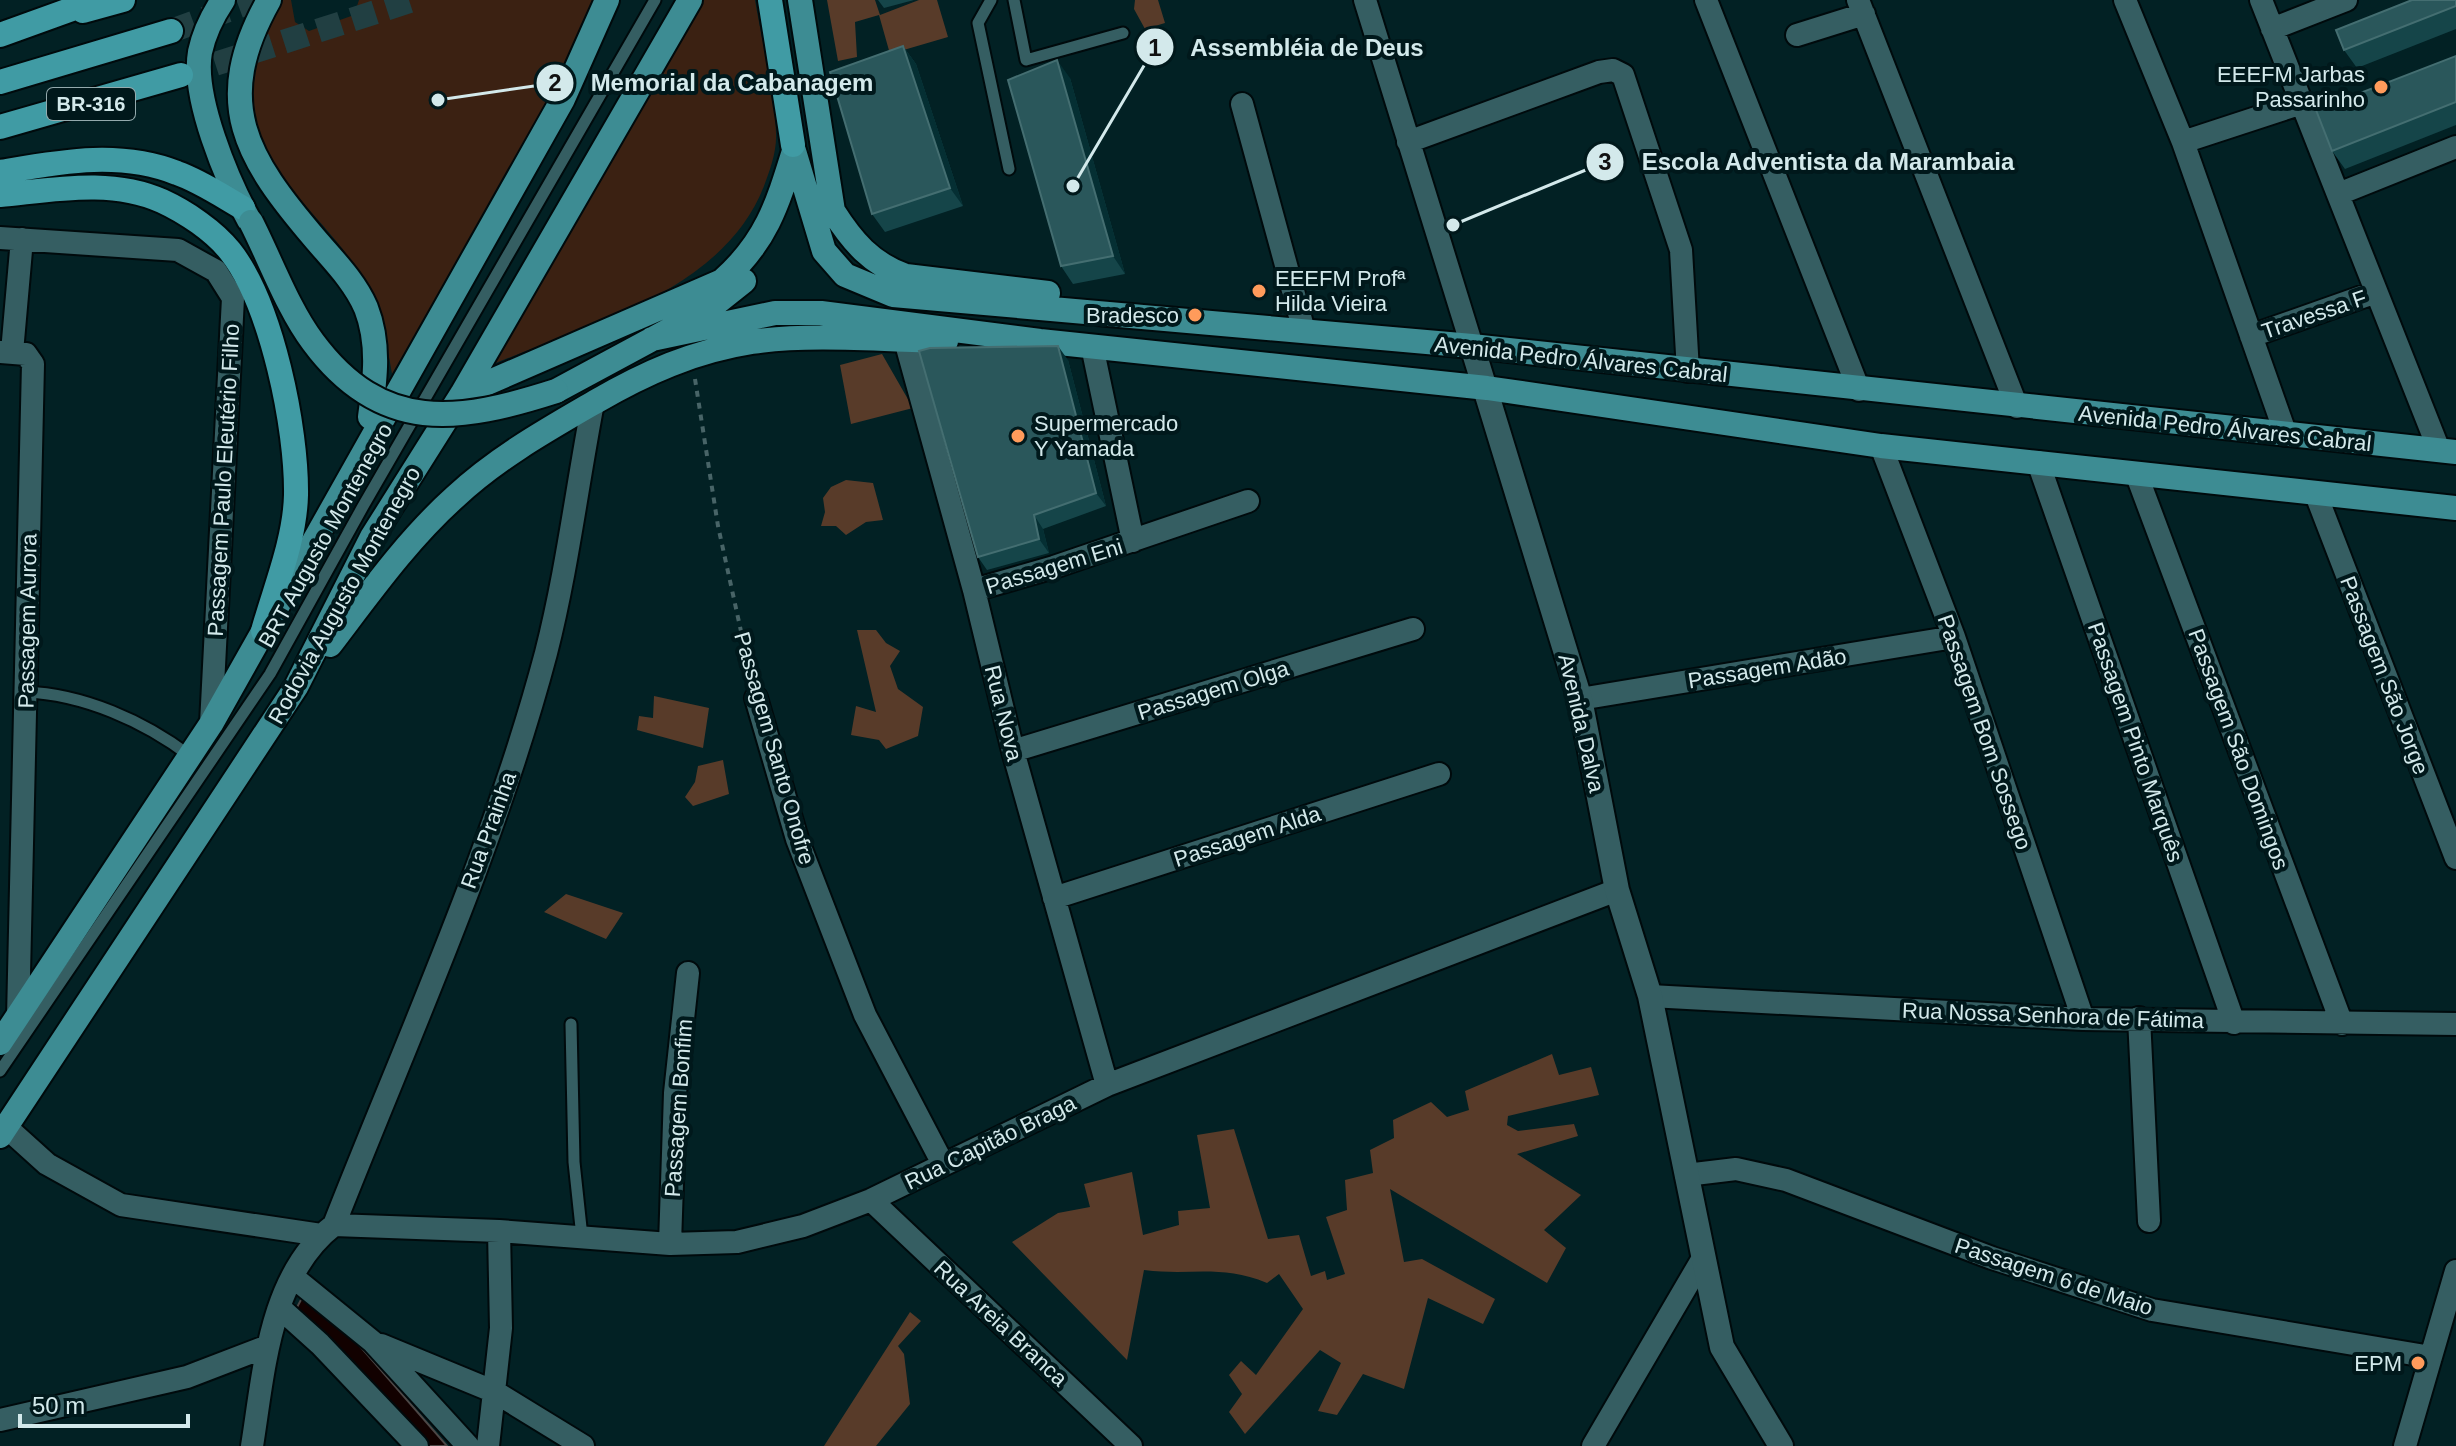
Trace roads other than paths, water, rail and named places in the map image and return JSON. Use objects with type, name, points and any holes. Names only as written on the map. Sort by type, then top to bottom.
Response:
[{"type":"highway","points":[[0,35],[97,0]]},
{"type":"highway","points":[[38,22],[123,0]]},
{"type":"highway","points":[[770,0],[794,148]]},
{"type":"highway","name":"BR-316","points":[[0,82],[171,31]]},
{"type":"highway","name":"BR-316","points":[[0,127],[181,75]]},
{"type":"highway","points":[[0,172],[99,158],[147,164],[178,173],[247,215]]},
{"type":"highway","points":[[0,195],[97,186],[161,200],[210,231],[229,250],[248,277],[278,368],[295,466],[296,497],[291,528],[263,631]]},
{"type":"main road","points":[[223,0],[212,17],[200,53],[201,87],[216,142],[247,215],[312,341],[344,377],[367,394],[403,409],[432,415],[468,415],[556,391],[710,308],[765,261],[791,205],[794,148]]},
{"type":"main road","points":[[269,0],[251,33],[240,70],[241,110],[249,143],[266,180],[355,286],[366,310],[377,368],[360,462]]},
{"type":"main road","points":[[0,1043],[211,724],[563,99],[607,0]]},
{"type":"main road","name":"Rodovia Augusto Montenegro","points":[[3,1132],[296,687],[372,537],[462,394],[690,0]]},
{"type":"main road","points":[[800,0],[833,211],[851,240],[886,269],[906,276],[1123,302],[1167,318]]},
{"type":"main road","points":[[462,394],[722,281],[748,258],[763,236],[794,148]]},
{"type":"main road","name":"Avenida Pedro Álvares Cabral","points":[[794,148],[824,251],[845,275],[871,288],[909,297],[1472,346],[2448,451]]},
{"type":"main road","points":[[652,339],[775,313],[821,313],[1040,341]]},
{"type":"main road","points":[[296,687],[410,542],[455,497],[518,446],[632,380],[691,355],[771,340],[1040,341]]},
{"type":"main road","name":"Avenida Pedro Álvares Cabral","points":[[1040,341],[1487,388],[1881,446],[2456,508]]},
{"type":"street","name":"Avenida Dalva","points":[[1365,0],[1487,388],[1580,699],[1617,890],[1650,996],[1722,1347],[1781,1446]]},
{"type":"street","points":[[1706,0],[1859,390]]},
{"type":"street","points":[[2125,0],[2183,142],[2286,435]]},
{"type":"street","points":[[2261,0],[2341,193],[2376,292],[2448,451]]},
{"type":"street","points":[[2272,29],[2346,0]]},
{"type":"street","points":[[1797,35],[1861,7],[2017,407]]},
{"type":"street","points":[[1408,142],[1599,72],[1613,70],[1623,75],[1681,250],[1688,371]]},
{"type":"street","points":[[2183,142],[2302,103]]},
{"type":"street","points":[[1242,104],[1304,331]]},
{"type":"street","points":[[2341,193],[2456,147]]},
{"type":"street","name":"Passagem Aurora","points":[[11,239],[6,352],[31,357],[33,364],[18,1018]]},
{"type":"street","name":"Passagem Paulo Eleutério Filho","points":[[11,239],[178,250],[216,271],[233,298],[211,724]]},
{"type":"street","name":"Travessa F","points":[[2251,336],[2376,292]]},
{"type":"street","name":"Rua Nova","points":[[905,340],[974,590],[1013,751],[1107,1085]]},
{"type":"street","name":"Passagem Eni","points":[[1092,346],[1133,541]]},
{"type":"street","name":"Rua Prainha","points":[[252,1446],[268,1346],[280,1308],[293,1277],[328,1230],[480,856],[517,748],[546,651],[593,403]]},
{"type":"street","name":"Passagem Bom Sossego","points":[[1881,446],[1954,637],[2083,1019]]},
{"type":"street","name":"Passagem Pinto Marquês","points":[[2038,462],[2234,1023]]},
{"type":"street","name":"Passagem São Domingos","points":[[2136,473],[2342,1024]]},
{"type":"street","name":"Passagem São Jorge","points":[[2315,492],[2456,858]]},
{"type":"street","name":"Passagem Eni","points":[[974,590],[1133,541],[1248,501]]},
{"type":"street","name":"Passagem Olga","points":[[1013,751],[1413,629]]},
{"type":"street","name":"Passagem Adão","points":[[1580,699],[1954,637]]},
{"type":"street","name":"Passagem Santo Onofre","points":[[756,698],[797,839],[865,1015],[943,1164]]},
{"type":"street","name":"Passagem Alda","points":[[1054,898],[1439,774]]},
{"type":"street","name":"Rua Capitão Braga","points":[[3,1132],[47,1164],[121,1205],[328,1230],[499,1231],[670,1244],[737,1242],[803,1226],[871,1200],[1107,1085],[1617,890]]},
{"type":"street","name":"Passagem Bonfim","points":[[670,1244],[675,1093],[688,973]]},
{"type":"street","name":"Rua Nossa Senhora de Fátima","points":[[1650,996],[2083,1019],[2456,1024]]},
{"type":"street","points":[[2139,1018],[2149,1221]]},
{"type":"street","name":"Passagem 6 de Maio","points":[[1686,1175],[1736,1169],[1786,1180],[1992,1258],[2152,1310],[2431,1357]]},
{"type":"street","name":"Rua Areia Branca","points":[[871,1200],[1130,1446]]},
{"type":"street","points":[[488,1446],[501,1328],[499,1231]]},
{"type":"street","points":[[1593,1446],[1703,1258]]},
{"type":"street","points":[[293,1277],[373,1342],[468,1446]]},
{"type":"street","points":[[2405,1446],[2454,1285]]},
{"type":"street","points":[[280,1308],[320,1344],[417,1446]]},
{"type":"street","points":[[373,1342],[495,1392],[583,1446]]},
{"type":"street","points":[[0,1420],[187,1377],[268,1346]]},
{"type":"lane","name":"BRT Augusto Montenegro","points":[[0,1071],[270,674],[362,508],[655,0]]},
{"type":"lane","points":[[991,0],[978,23],[1009,169]]},
{"type":"lane","points":[[1014,0],[1026,60],[1123,33]]},
{"type":"lane","points":[[25,692],[55,693],[110,712],[169,740],[190,756]]},
{"type":"lane","points":[[571,1024],[574,1162],[582,1237]]},
{"type":"tunnel","points":[[171,31],[256,0]]},
{"type":"tunnel","points":[[181,75],[413,0]]},
{"type":"place","name":"EEEFM Jarbas Passarinho","points":[[2381,87]]},
{"type":"place","name":"Memorial da Cabanagem","points":[[438,100]]},
{"type":"place","name":"Assembléia de Deus","points":[[1073,186]]},
{"type":"place","name":"Escola Adventista da Marambaia","points":[[1453,225]]},
{"type":"place","name":"EEEFM Profª Hilda Vieira","points":[[1259,291]]},
{"type":"place","name":"Bradesco","points":[[1195,315]]},
{"type":"place","name":"Supermercado Y Yamada","points":[[1018,436]]},
{"type":"place","name":"EPM","points":[[2418,1363]]}]
